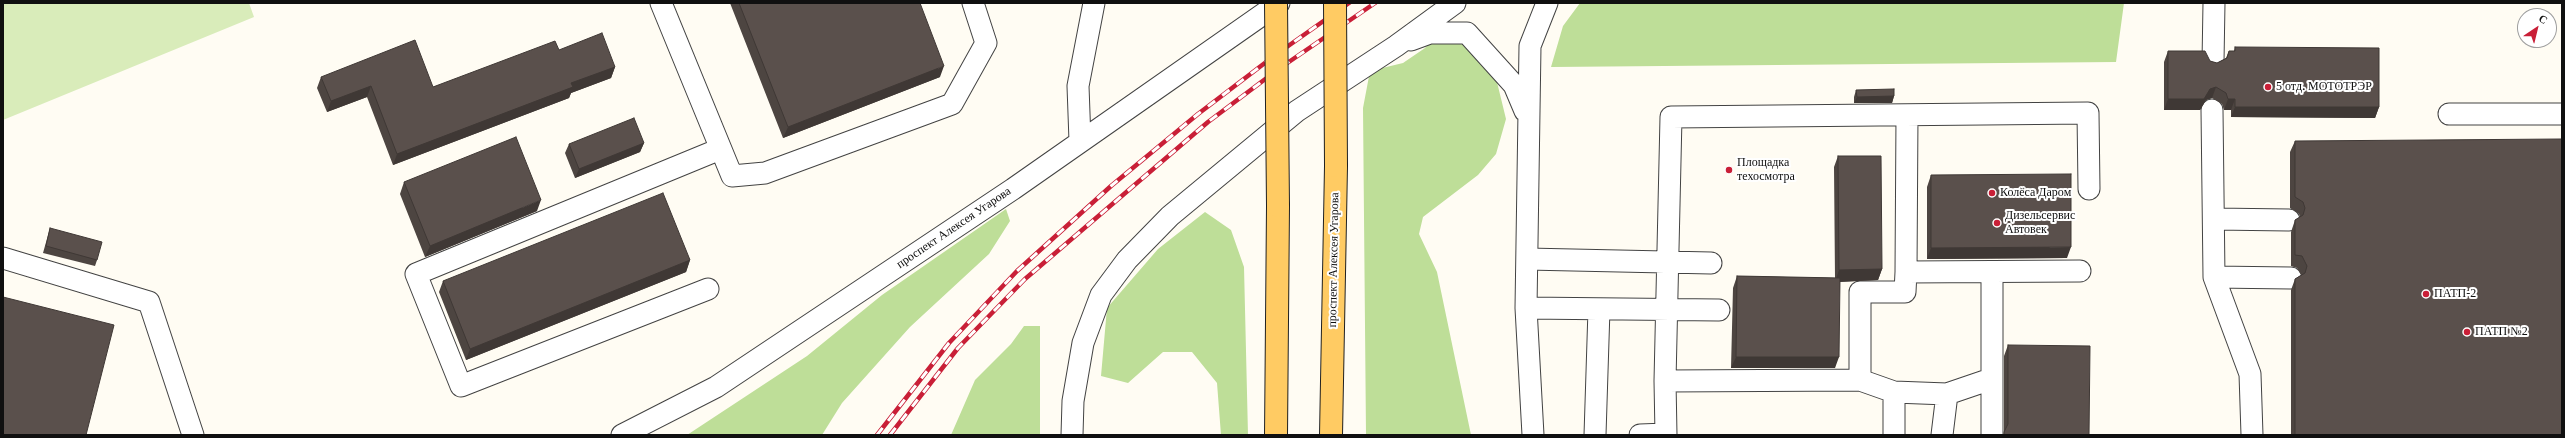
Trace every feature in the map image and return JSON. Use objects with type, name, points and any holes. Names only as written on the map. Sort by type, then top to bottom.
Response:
[{"type":"main road","name":"проспект Алексея Угарова","points":[[1276,435],[1278,206],[1277,3]]},
{"type":"main road","name":"проспект Алексея Угарова","points":[[1331,435],[1336,166],[1335,3]]},
{"type":"street","points":[[661,3],[732,176],[765,173],[952,104],[986,43],[973,3]]},
{"type":"street","points":[[1080,141],[1078,86],[1094,3]]},
{"type":"street","name":"проспект Алексея Угарова","points":[[622,435],[716,387],[1013,189],[1277,3]]},
{"type":"street","points":[[1072,435],[1073,401],[1083,343],[1101,295],[1127,260],[1170,216],[1297,111],[1396,46],[1455,3]]},
{"type":"street","points":[[1533,435],[1526,308],[1530,46],[1547,3]]},
{"type":"street","points":[[2212,62],[2214,3]]},
{"type":"street","points":[[1396,46],[1430,33],[1467,33],[1514,85],[1529,121]]},
{"type":"street","points":[[2212,110],[2215,219],[2214,277],[2250,374],[2252,435]]},
{"type":"street","points":[[1640,435],[1666,435],[1665,381],[1668,310],[1671,117],[2088,113],[2089,189]]},
{"type":"street","points":[[2449,114],[2562,114]]},
{"type":"street","points":[[1860,380],[1860,292],[1905,292],[1907,115]]},
{"type":"street","points":[[708,289],[461,386],[416,274],[720,149]]},
{"type":"street","points":[[2215,219],[2289,220]]},
{"type":"street","points":[[3,258],[149,302],[193,435]]},
{"type":"street","points":[[1527,259],[1711,263]]},
{"type":"street","points":[[1906,272],[2080,271]]},
{"type":"street","points":[[1992,272],[1992,435]]},
{"type":"street","points":[[2214,277],[2291,278]]},
{"type":"street","points":[[1526,308],[1719,310]]},
{"type":"street","points":[[1595,435],[1598,309]]},
{"type":"street","points":[[1665,381],[1860,380],[1894,392],[1947,394],[1991,379]]},
{"type":"street","points":[[1894,392],[1894,435]]},
{"type":"street","points":[[1942,435],[1947,394]]},
{"type":"green space","points":[[3,3],[249,3],[254,17],[3,120]]},
{"type":"green space","points":[[1580,3],[2124,3],[2116,62],[1551,67],[1563,26]]},
{"type":"green space","points":[[1437,33],[1465,41],[1496,78],[1506,119],[1496,154],[1478,175],[1423,217],[1419,234],[1437,272],[1471,435],[1366,435],[1363,108],[1370,71],[1403,63],[1425,48]]},
{"type":"green space","points":[[1006,209],[1010,221],[989,254],[910,327],[842,403],[822,435],[687,435],[807,356],[882,295]]},
{"type":"green space","points":[[1205,212],[1231,230],[1244,267],[1248,435],[1221,435],[1217,383],[1192,352],[1163,352],[1128,383],[1101,376],[1107,308],[1158,249]]},
{"type":"green space","points":[[1024,326],[1040,326],[1040,435],[951,435],[975,380],[1011,344]]},
{"type":"building","points":[[739,3],[920,3],[944,66],[788,127]]},
{"type":"building","points":[[602,33],[615,67],[571,83],[573,87],[397,154],[371,86],[331,101],[321,77],[415,40],[433,87],[555,41],[559,50]]},
{"type":"building","points":[[2235,47],[2379,48],[2379,107],[2235,107],[2235,99],[2228,99],[2226,93],[2216,87],[2210,89],[2204,99],[2168,99],[2168,51],[2205,51],[2210,61],[2217,63],[2227,58],[2229,51],[2235,51]]},
{"type":"building","points":[[1894,89],[1894,96],[1857,97],[1856,90]]},
{"type":"building","points":[[634,118],[644,143],[579,169],[569,144]]},
{"type":"building","points":[[516,137],[541,200],[430,246],[404,182]]},
{"type":"building","name":"ПАТП-2","points":[[2562,139],[2562,435],[2295,435],[2295,279],[2305,273],[2307,266],[2302,256],[2295,255],[2295,220],[2303,215],[2305,208],[2303,202],[2295,197],[2295,141]]},
{"type":"building","points":[[1838,156],[1881,156],[1882,269],[1839,270]]},
{"type":"building","name":"Дизельсервис Автовек","points":[[2071,174],[2071,247],[1931,248],[1931,175]]},
{"type":"building","points":[[663,193],[690,260],[470,349],[443,281]]},
{"type":"building","points":[[50,228],[102,242],[97,260],[46,246]]},
{"type":"building","points":[[1737,276],[1840,278],[1839,357],[1736,357]]},
{"type":"building","points":[[3,297],[114,325],[86,435],[3,435]]},
{"type":"building","points":[[2008,345],[2090,346],[2089,435],[2004,435],[2008,424]]},
{"type":"railway","points":[[877,435],[949,343],[1017,271],[1111,186],[1198,114],[1274,56],[1349,3]]},
{"type":"railway","points":[[890,435],[958,348],[1025,279],[1208,122],[1280,68],[1375,3]]},
{"type":"place","name":"5 отд. МОТОТРЭР","points":[[2268,87]]},
{"type":"place","name":"Площадка техосмотра","points":[[1729,170]]},
{"type":"place","name":"Колёса Даром","points":[[1992,193]]},
{"type":"place","name":"Дизельсервис Автовек","points":[[1997,223]]},
{"type":"place","name":"ПАТП-2","points":[[2426,294]]},
{"type":"place","name":"ПАТП №2","points":[[2467,332]]}]
